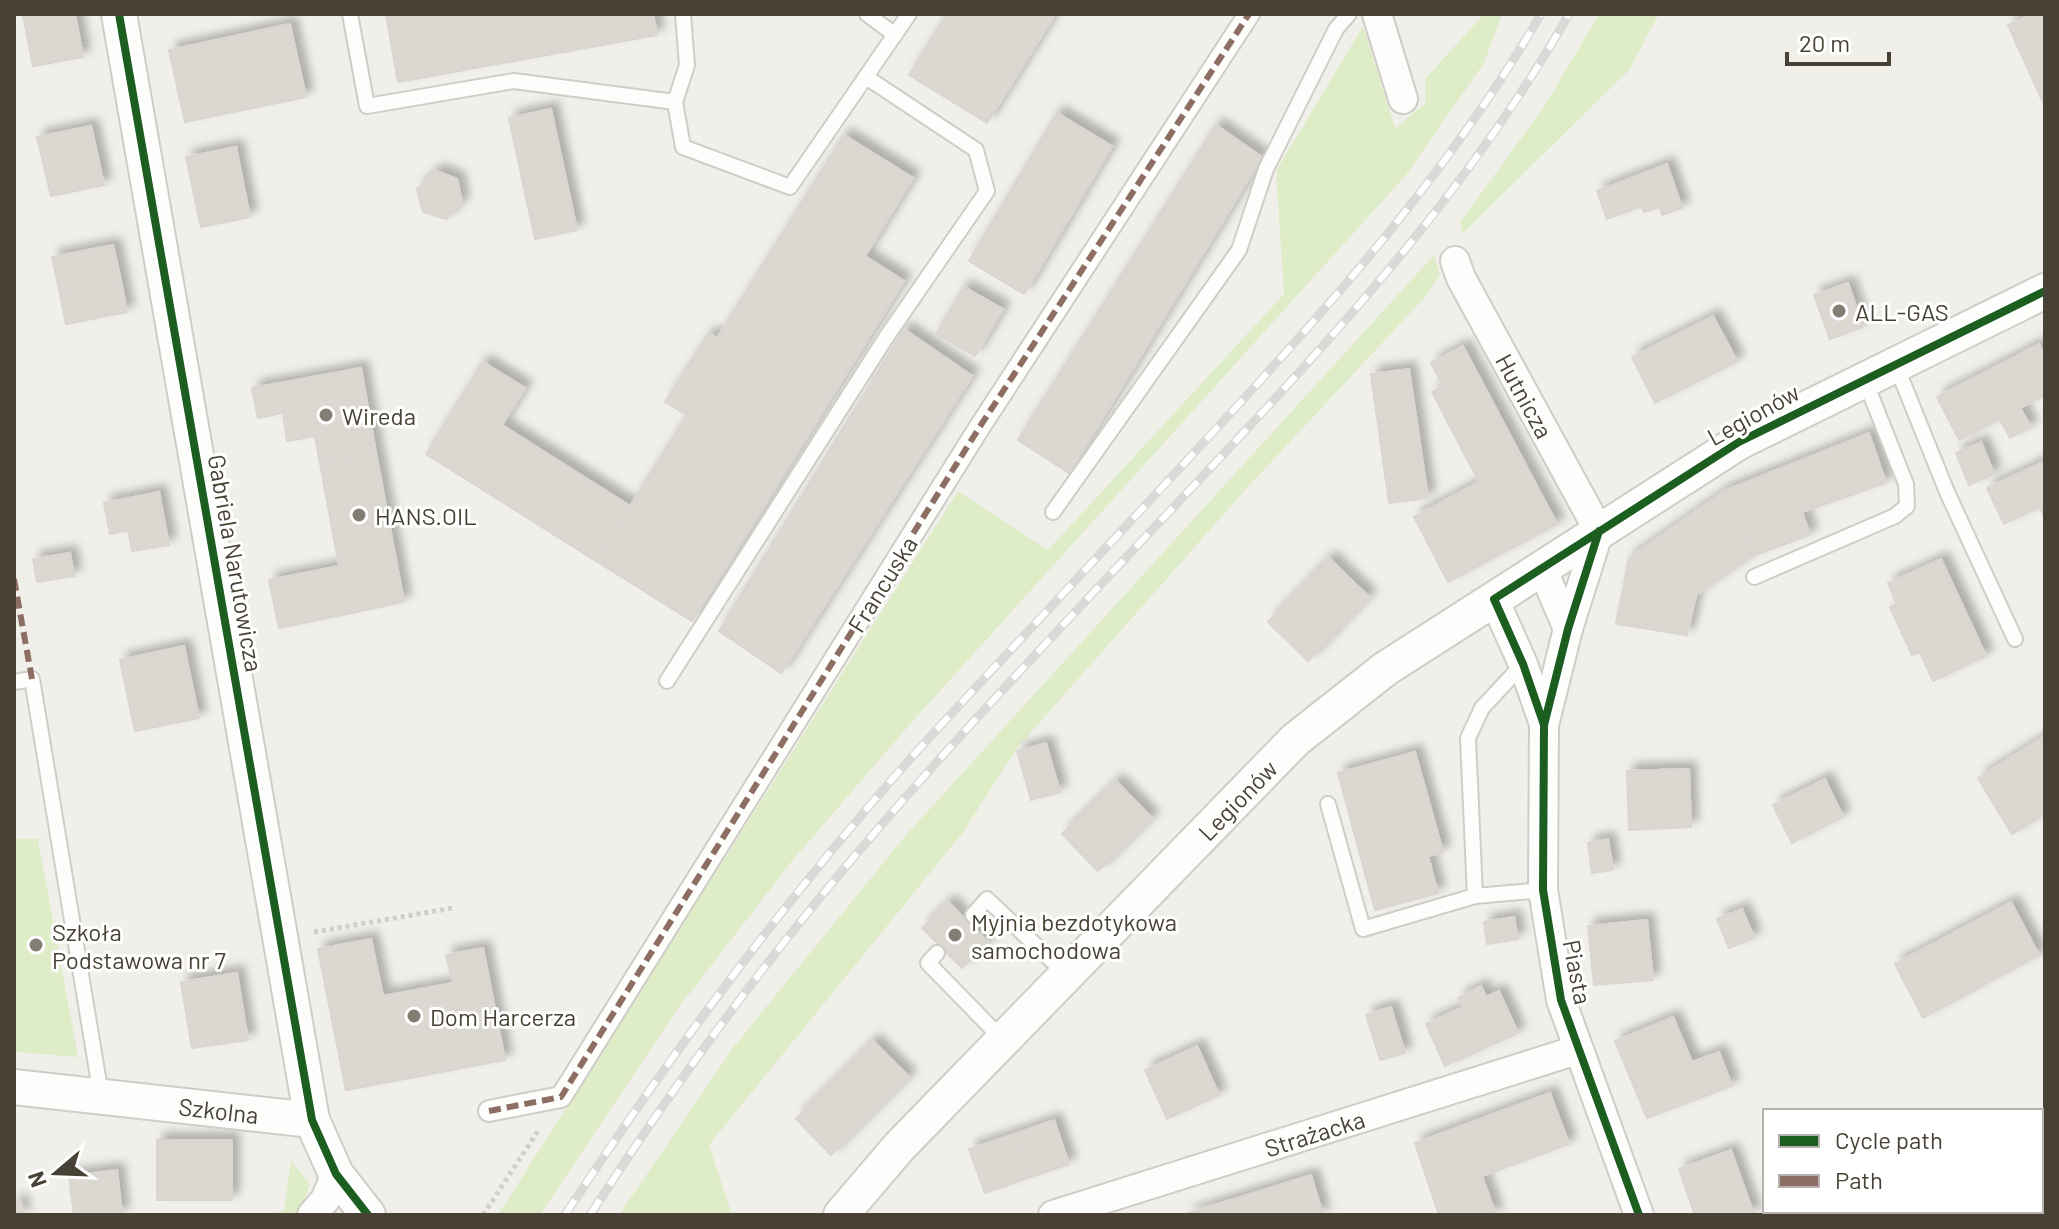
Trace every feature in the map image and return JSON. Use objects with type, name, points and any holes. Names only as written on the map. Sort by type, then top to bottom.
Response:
[{"type":"street","name":"Gabriela Narutowicza","points":[[119,14],[312,1120]]},
{"type":"street","name":"Francuska","points":[[561,1097],[979,428],[1249,14]]},
{"type":"street","points":[[1377,14],[1403,99]]},
{"type":"street","name":"Hutnicza","points":[[1455,261],[1461,278],[1599,531]]},
{"type":"street","name":"Legionów","points":[[841,1215],[899,1147],[1295,740],[1385,669],[1739,442],[1864,377],[2045,291]]},
{"type":"street","name":"Piasta","points":[[1599,531],[1568,629],[1544,725],[1543,890],[1561,1000],[1639,1215]]},
{"type":"street","points":[[1542,568],[1568,629]]},
{"type":"street","name":"Piasta","points":[[1494,599],[1523,664],[1544,725]]},
{"type":"street","name":"Strażacka","points":[[1053,1215],[1577,1050]]},
{"type":"street","name":"Szkolna","points":[[14,1087],[312,1120]]},
{"type":"street","points":[[489,1111],[561,1097]]},
{"type":"street","points":[[312,1120],[336,1174],[368,1215]]},
{"type":"street","points":[[312,1215],[325,1200],[336,1174]]},
{"type":"lane","points":[[350,14],[367,106],[514,81],[675,102]]},
{"type":"lane","points":[[683,14],[687,65],[675,102],[683,147],[790,187],[909,14]]},
{"type":"lane","points":[[867,14],[895,35]]},
{"type":"lane","points":[[1053,512],[1239,250],[1266,169],[1336,29],[1349,14]]},
{"type":"lane","points":[[667,681],[885,339],[987,191],[976,150],[866,77]]},
{"type":"lane","points":[[1895,362],[1947,492],[2015,639]]},
{"type":"lane","points":[[1754,577],[1895,516],[1907,506],[1906,484],[1864,377]]},
{"type":"lane","points":[[1475,896],[1468,738],[1482,708],[1523,664]]},
{"type":"lane","points":[[14,682],[32,679],[101,1095]]},
{"type":"lane","points":[[1328,804],[1363,929],[1475,896],[1543,890]]},
{"type":"lane","points":[[973,915],[987,899],[1067,974]]},
{"type":"lane","points":[[937,953],[928,963],[1003,1040]]},
{"type":"path","points":[[279,938],[453,908]]},
{"type":"path","points":[[483,1215],[561,1097]]},
{"type":"green space","points":[[1484,14],[1502,14],[1484,63],[1406,175],[911,723],[792,861],[679,1007],[540,1215],[498,1215],[958,491],[1048,550],[1284,294],[1276,171],[1363,26],[1395,128],[1425,104],[1425,79]]},
{"type":"green space","points":[[1599,14],[1659,14],[1629,70],[1463,233],[1460,222],[1544,107]]},
{"type":"green space","points":[[1434,255],[1440,275],[1427,295],[1247,488],[1018,747],[961,835],[709,1145],[732,1215],[619,1215],[732,1049],[906,835]]},
{"type":"green space","name":"Szkoła Podstawowa nr 7","points":[[14,839],[38,839],[78,1057],[14,1052]]},
{"type":"green space","points":[[291,1161],[310,1184],[300,1215],[274,1215],[284,1210]]},
{"type":"building","points":[[75,14],[83,57],[33,66],[23,15]]},
{"type":"building","points":[[386,14],[653,14],[657,35],[398,82]]},
{"type":"building","points":[[947,14],[1055,14],[987,123],[909,75]]},
{"type":"building","points":[[2033,14],[2045,14],[2045,107],[2008,25]]},
{"type":"building","points":[[290,24],[306,97],[185,122],[169,50]]},
{"type":"building","points":[[551,109],[577,230],[535,239],[509,118]]},
{"type":"building","points":[[1057,113],[1112,146],[1024,294],[969,261]]},
{"type":"building","points":[[1216,125],[1262,157],[1069,473],[1018,440]]},
{"type":"building","points":[[91,126],[104,185],[51,196],[37,137]]},
{"type":"building","points":[[844,135],[913,178],[865,256],[904,281],[692,621],[596,561],[687,415],[665,402],[709,333],[717,338]]},
{"type":"building","points":[[236,147],[250,217],[201,227],[186,157]]},
{"type":"building","points":[[1667,164],[1682,208],[1662,215],[1660,207],[1644,212],[1642,206],[1607,219],[1597,191]]},
{"type":"building","points":[[436,171],[457,179],[462,202],[446,219],[423,212],[417,189]]},
{"type":"building","points":[[113,245],[121,281],[60,294],[52,257]]},
{"type":"building","points":[[121,281],[127,312],[66,324],[60,294]]},
{"type":"building","name":"ALL-GAS","points":[[1848,283],[1863,327],[1830,339],[1814,295]]},
{"type":"building","points":[[964,287],[1003,309],[975,356],[936,334]]},
{"type":"building","points":[[1713,316],[1737,361],[1655,403],[1632,357]]},
{"type":"building","points":[[904,329],[972,376],[781,673],[719,631]]},
{"type":"building","points":[[2039,344],[2045,357],[2045,395],[2020,408],[2031,427],[2010,438],[2000,419],[1959,440],[1937,397]]},
{"type":"building","points":[[1463,346],[1475,369],[1443,386],[1431,363]]},
{"type":"building","points":[[483,362],[525,388],[502,425],[630,506],[596,561],[426,454]]},
{"type":"building","name":"Wireda","points":[[361,368],[376,453],[320,463],[315,436],[287,441],[283,413],[258,418],[252,388]]},
{"type":"building","points":[[1409,369],[1428,498],[1389,503],[1371,374]]},
{"type":"building","points":[[1475,369],[1557,524],[1448,582],[1414,517],[1479,482],[1432,392]]},
{"type":"building","points":[[1869,433],[1886,483],[1802,512],[1810,535],[1752,556],[1726,490]]},
{"type":"building","points":[[1981,442],[1994,474],[1969,485],[1956,453]]},
{"type":"building","name":"HANS.OIL","points":[[376,453],[404,602],[279,628],[269,580],[339,566],[320,463]]},
{"type":"building","points":[[2045,461],[2045,518],[2040,507],[2004,524],[1987,488]]},
{"type":"building","points":[[1726,490],[1752,556],[1696,595],[1687,635],[1616,624],[1629,558]]},
{"type":"building","points":[[159,492],[169,545],[132,551],[128,530],[110,534],[104,503]]},
{"type":"building","points":[[70,553],[74,576],[37,582],[33,559]]},
{"type":"building","points":[[1329,558],[1369,597],[1308,661],[1268,622]]},
{"type":"building","points":[[1941,559],[1986,656],[1933,681],[1920,652],[1912,655],[1890,607],[1897,604],[1888,583]]},
{"type":"building","points":[[184,646],[199,718],[135,731],[120,660]]},
{"type":"building","points":[[2045,736],[2045,818],[2043,815],[2012,834],[1978,778]]},
{"type":"building","points":[[1046,743],[1060,792],[1031,800],[1017,751]]},
{"type":"building","points":[[1415,752],[1443,852],[1428,856],[1438,893],[1375,910],[1338,773]]},
{"type":"building","points":[[1689,769],[1691,827],[1629,830],[1627,771]]},
{"type":"building","points":[[1825,779],[1843,817],[1792,843],[1773,805]]},
{"type":"building","points":[[1116,781],[1152,818],[1098,871],[1062,834]]},
{"type":"building","points":[[1608,839],[1613,870],[1592,873],[1588,843]]},
{"type":"building","name":"Myjnia bezdotykowa samochodowa","points":[[948,902],[988,942],[962,968],[922,928]]},
{"type":"building","points":[[2011,902],[2039,955],[1923,1018],[1895,964]]},
{"type":"building","points":[[1742,909],[1754,938],[1729,948],[1717,919]]},
{"type":"building","points":[[1514,917],[1518,939],[1487,944],[1484,922]]},
{"type":"building","points":[[1647,920],[1653,980],[1594,985],[1588,926]]},
{"type":"building","name":"Dom Harcerza","points":[[371,939],[383,996],[453,983],[446,955],[483,948],[505,1060],[346,1090],[318,949]]},
{"type":"building","points":[[237,973],[248,1040],[192,1048],[181,982]]},
{"type":"building","points":[[1481,986],[1486,997],[1499,991],[1518,1033],[1445,1066],[1426,1024],[1463,1007],[1458,998]]},
{"type":"building","points":[[1391,1007],[1405,1053],[1380,1060],[1366,1015]]},
{"type":"building","points":[[1673,1017],[1692,1062],[1719,1052],[1732,1086],[1647,1118],[1615,1041]]},
{"type":"building","points":[[873,1041],[909,1077],[831,1155],[796,1119]]},
{"type":"building","points":[[1197,1046],[1219,1095],[1167,1119],[1145,1070]]},
{"type":"building","points":[[1550,1093],[1569,1144],[1482,1176],[1496,1215],[1439,1215],[1415,1143]]},
{"type":"building","points":[[1054,1120],[1069,1164],[1028,1178],[1014,1134]]},
{"type":"building","points":[[1014,1134],[1028,1178],[985,1193],[969,1149]]},
{"type":"building","points":[[157,1140],[232,1140],[232,1200],[157,1200]]},
{"type":"building","points":[[1731,1150],[1754,1215],[1695,1215],[1679,1169]]},
{"type":"building","points":[[117,1170],[122,1215],[74,1215],[69,1176]]},
{"type":"building","points":[[1311,1175],[1323,1215],[1186,1215],[1186,1214]]},
{"type":"building","points":[[20,1201],[24,1215],[14,1215],[14,1202]]},
{"type":"railway","points":[[565,1215],[693,1030],[831,852],[929,738],[1251,391],[1341,289],[1427,184],[1505,73],[1541,14]]},
{"type":"railway","points":[[590,1215],[698,1057],[814,905],[957,740],[1354,310],[1469,168],[1569,14]]},
{"type":"marked path","points":[[489,1111],[561,1097],[979,428],[1249,14]]},
{"type":"marked path","points":[[14,579],[32,679]]},
{"type":"cycle path","points":[[119,14],[312,1120],[336,1174],[368,1215]]},
{"type":"cycle path","points":[[1544,725],[1523,664],[1494,599],[1739,442],[2045,291]]},
{"type":"cycle path","points":[[1599,531],[1568,629],[1544,725],[1543,890],[1561,1000],[1639,1215]]},
{"type":"place","name":"ALL-GAS","points":[[1839,311]]},
{"type":"place","name":"Wireda","points":[[326,415]]},
{"type":"place","name":"HANS.OIL","points":[[359,515]]},
{"type":"place","name":"Myjnia bezdotykowa samochodowa","points":[[955,935]]},
{"type":"place","name":"Szkoła Podstawowa nr 7","points":[[36,945]]},
{"type":"place","name":"Dom Harcerza","points":[[414,1016]]}]
